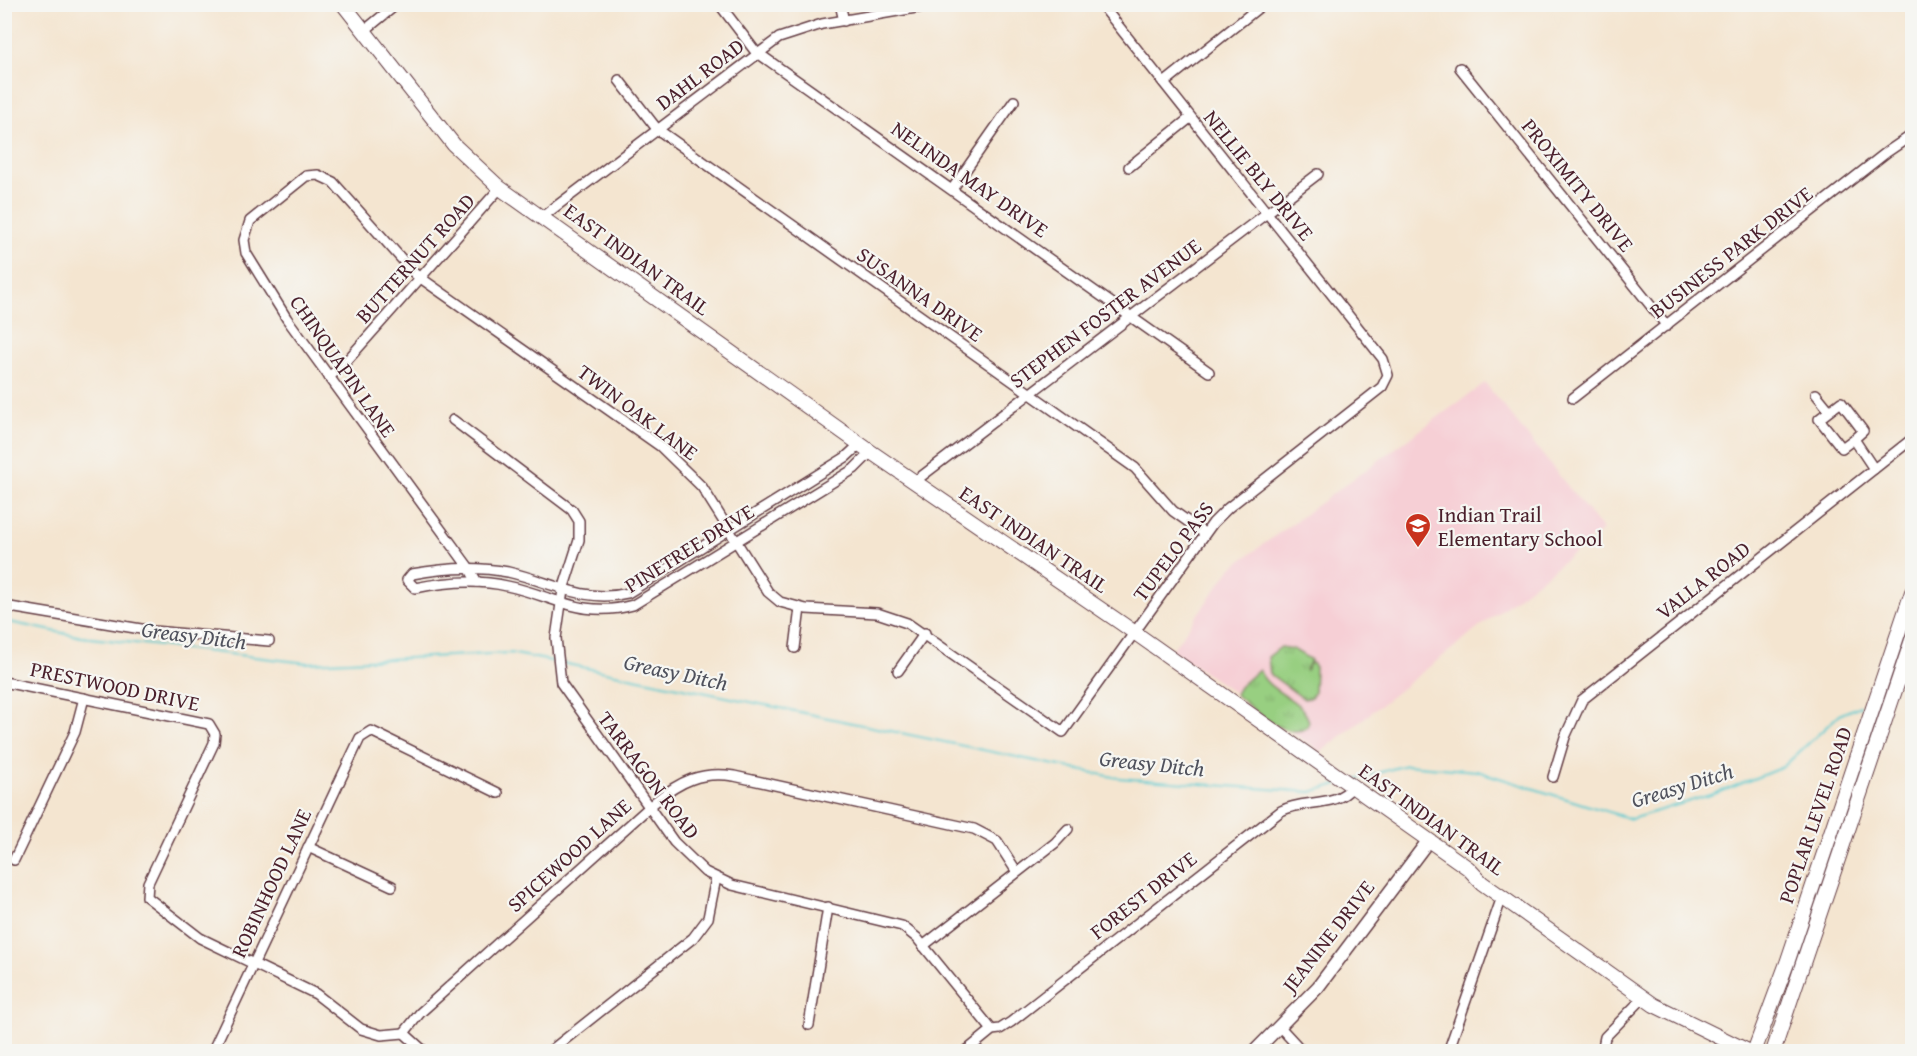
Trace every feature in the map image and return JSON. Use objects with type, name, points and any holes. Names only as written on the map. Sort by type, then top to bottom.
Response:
[{"type":"main road","name":"EAST INDIAN TRAIL","points":[[343,4],[454,145],[500,188],[865,448],[1133,632],[1352,787],[1643,998],[1683,1021],[1752,1052]]},
{"type":"main road","name":"POPLAR LEVEL ROAD","points":[[1752,1052],[1787,963],[1912,592]]},
{"type":"main road","name":"POPLAR LEVEL ROAD","points":[[1773,1052],[1912,640]]},
{"type":"street","points":[[364,31],[397,4]]},
{"type":"street","points":[[840,4],[844,21]]},
{"type":"street","name":"DAHL ROAD","points":[[542,217],[758,53],[787,34],[939,4]]},
{"type":"street","name":"NELLIE BLY DRIVE","points":[[1101,4],[1383,359],[1388,369]]},
{"type":"street","points":[[1164,83],[1263,4]]},
{"type":"street","name":"NELINDA MAY DRIVE","points":[[720,6],[758,53],[952,188],[1209,372]]},
{"type":"street","name":"PROXIMITY DRIVE","points":[[1460,68],[1666,326]]},
{"type":"street","name":"SUSANNA DRIVE","points":[[619,80],[657,129],[1135,468],[1173,511],[1204,533]]},
{"type":"street","points":[[952,188],[1014,101]]},
{"type":"street","points":[[1130,167],[1190,118]]},
{"type":"street","name":"BUSINESS PARK DRIVE","points":[[1573,398],[1887,152],[1912,135]]},
{"type":"street","name":"STEPHEN FOSTER AVENUE","points":[[914,482],[1318,174]]},
{"type":"street","name":"TWIN OAK LANE","points":[[306,176],[318,175],[333,182],[402,262],[421,278],[660,446],[696,480],[738,542],[768,592],[780,602],[800,608],[877,613],[907,623],[925,633],[1063,732]]},
{"type":"street","name":"CHINQUAPIN LANE","points":[[306,176],[250,221],[244,233],[244,247],[252,265],[281,310],[477,582]]},
{"type":"street","name":"BUTTERNUT ROAD","points":[[329,377],[344,365],[500,188]]},
{"type":"street","name":"TUPELO PASS","points":[[1063,732],[1204,533],[1228,508],[1382,387],[1388,369]]},
{"type":"street","points":[[1816,394],[1829,410]]},
{"type":"street","points":[[1841,402],[1863,431],[1842,448],[1819,419],[1829,410],[1841,402]]},
{"type":"street","name":"TARRAGON ROAD","points":[[453,420],[572,510],[579,520],[579,540],[563,590],[556,649],[560,674],[569,697],[649,808],[685,853],[705,872],[732,885],[897,923],[907,928],[992,1030]]},
{"type":"street","points":[[1854,439],[1874,469]]},
{"type":"street","name":"VALLA ROAD","points":[[1552,777],[1565,737],[1582,700],[1912,439]]},
{"type":"street","name":"PINETREE DRIVE","points":[[865,448],[854,469],[633,605],[591,611],[519,589],[455,581],[415,588],[407,580],[412,574],[469,568],[523,576],[592,597],[628,593],[730,531],[763,508],[865,448]]},
{"type":"street","points":[[4,606],[153,631],[269,641]]},
{"type":"street","points":[[795,648],[800,608]]},
{"type":"street","points":[[898,671],[925,633]]},
{"type":"street","name":"PRESTWOOD DRIVE","points":[[4,682],[209,724],[214,731],[214,743],[148,883],[146,893],[148,899],[200,938],[254,964]]},
{"type":"street","points":[[14,860],[75,732],[84,698]]},
{"type":"street","name":"ROBINHOOD LANE","points":[[212,1052],[360,738],[371,731],[498,793]]},
{"type":"street","name":"SPICEWOOD LANE","points":[[404,1034],[420,1013],[672,787],[688,779],[714,774],[734,776],[981,831],[1002,847],[1017,872]]},
{"type":"street","name":"FOREST DRIVE","points":[[964,1052],[992,1030],[1000,1029],[1011,1022],[1281,811],[1296,804],[1337,799],[1352,787]]},
{"type":"street","points":[[923,946],[1055,843],[1068,830]]},
{"type":"street","name":"JEANINE DRIVE","points":[[1254,1052],[1323,980],[1428,841]]},
{"type":"street","points":[[308,847],[392,886]]},
{"type":"street","points":[[549,1052],[693,938],[708,918],[716,878]]},
{"type":"street","points":[[1448,1052],[1502,897]]},
{"type":"street","points":[[809,1025],[828,907]]},
{"type":"street","points":[[254,964],[316,994],[367,1032],[381,1035],[404,1034],[425,1052]]},
{"type":"street","points":[[1602,1052],[1605,1037],[1643,998]]},
{"type":"street","points":[[1280,1027],[1303,1052]]},
{"type":"street","points":[[1418,1052],[1428,1052]]},
{"type":"shaded area","name":"Indian Trail Elementary School","points":[[1485,383],[1603,530],[1321,752],[1172,650],[1231,568]]},
{"type":"green space","points":[[1281,647],[1293,649],[1311,660],[1305,671],[1311,662],[1315,667],[1314,693],[1310,698],[1304,699],[1270,674],[1268,657]]},
{"type":"green space","points":[[1259,669],[1269,684],[1300,707],[1309,722],[1306,728],[1298,731],[1279,727],[1235,694],[1239,687]]},
{"type":"waterway","name":"Greasy Ditch","points":[[4,621],[82,637],[307,663],[510,653],[556,662]]},
{"type":"waterway","name":"Greasy Ditch","points":[[562,663],[1118,778],[1311,792],[1338,784]]},
{"type":"waterway","name":"Greasy Ditch","points":[[1907,686],[1912,684]]},
{"type":"waterway","name":"Greasy Ditch","points":[[1353,780],[1406,765],[1477,771],[1631,819],[1720,792],[1783,767],[1839,715],[1860,706]]},
{"type":"place","name":"Indian Trail Elementary School","points":[[1418,549]]}]
